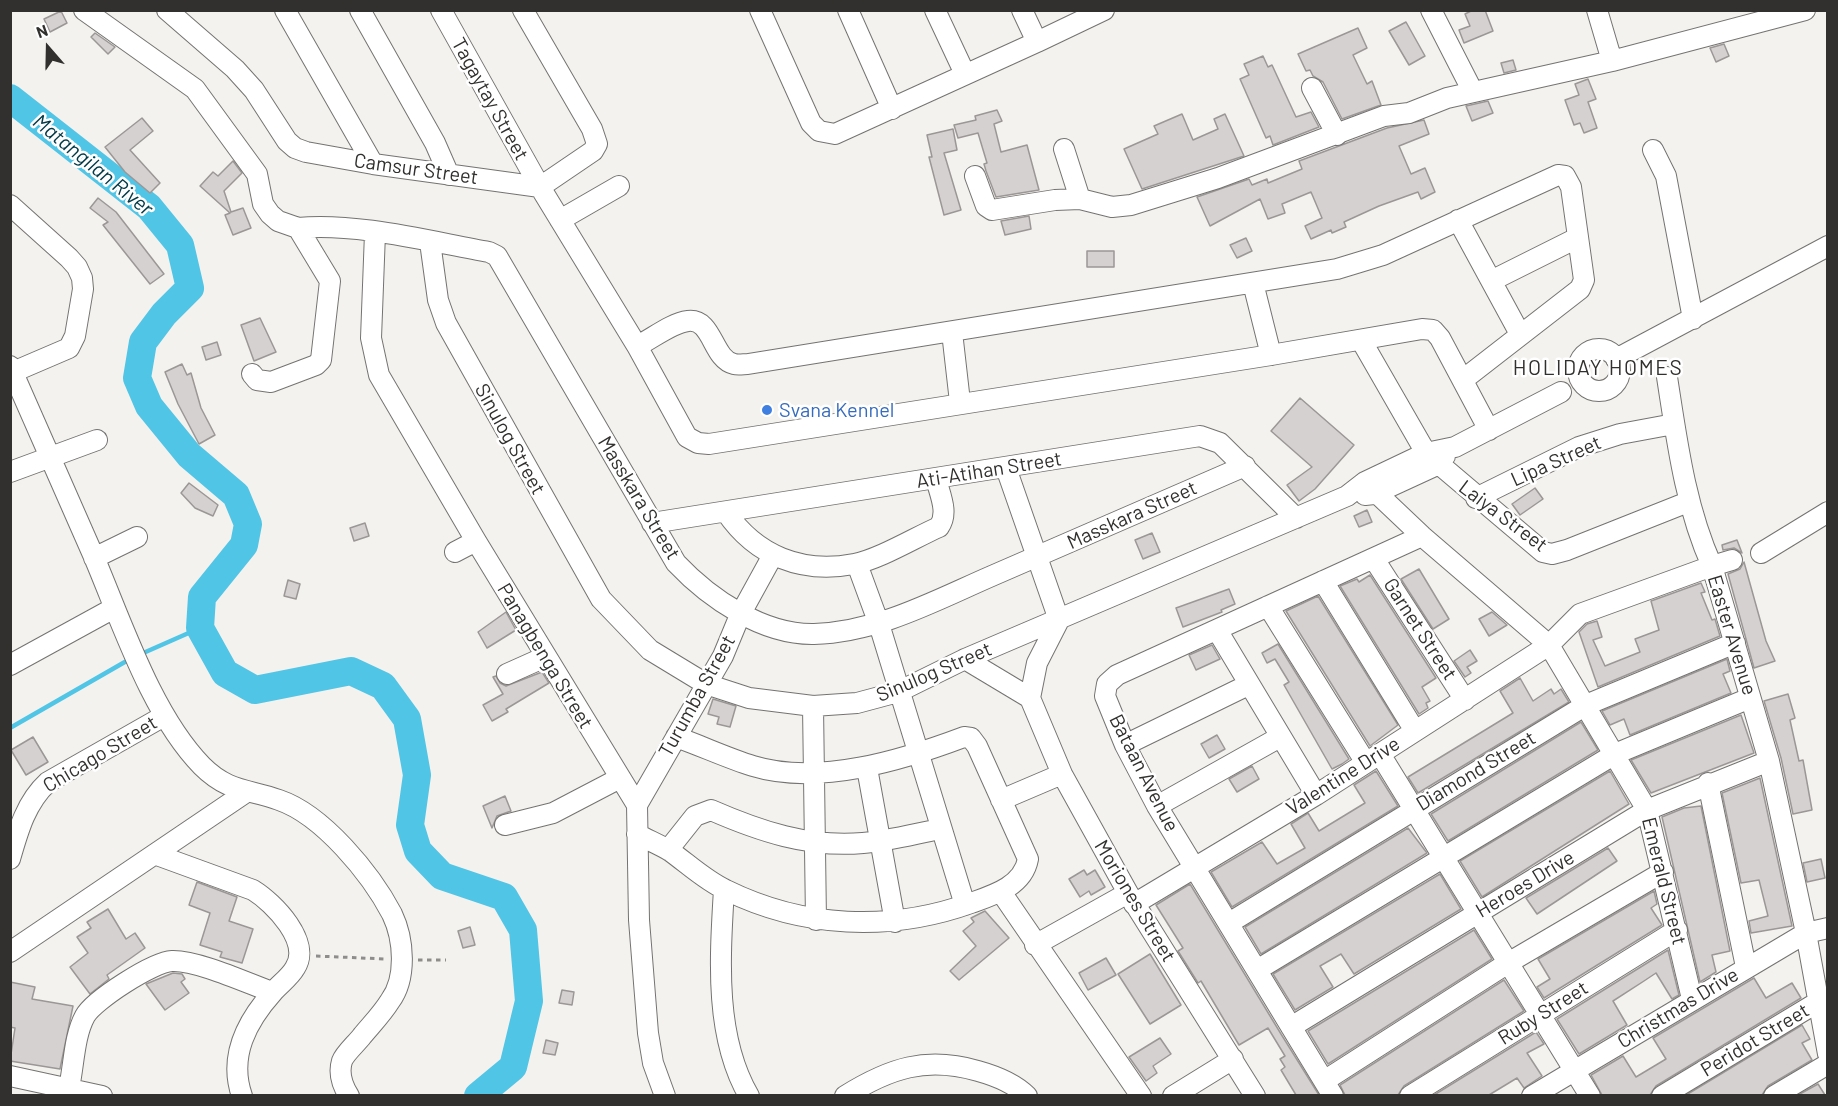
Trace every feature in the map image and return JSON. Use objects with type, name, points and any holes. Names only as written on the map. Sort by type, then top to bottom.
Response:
[{"type":"street","points":[[84,10],[195,89],[257,174],[263,204],[270,214],[278,222],[298,228],[330,281],[321,360],[316,365],[271,382],[257,380],[252,374]]},
{"type":"street","name":"Camsur Street","points":[[167,10],[187,17],[254,90],[287,141],[295,148],[373,164],[540,187]]},
{"type":"street","points":[[285,10],[373,164]]},
{"type":"street","points":[[360,10],[435,143],[449,175]]},
{"type":"street","name":"Tagaytay Street","points":[[441,10],[540,187]]},
{"type":"street","points":[[523,10],[592,129],[597,144],[593,151],[540,187],[637,346],[687,437],[698,443],[709,444],[960,402],[1271,355],[1422,328],[1432,330],[1464,379],[1489,430]]},
{"type":"street","points":[[760,10],[811,123],[819,131],[835,134],[1104,10]]},
{"type":"street","points":[[848,10],[892,109]]},
{"type":"street","points":[[935,10],[965,74]]},
{"type":"street","points":[[1022,10],[1036,42]]},
{"type":"street","points":[[1431,10],[1473,92]]},
{"type":"street","points":[[1597,10],[1612,61]]},
{"type":"street","points":[[975,176],[986,206],[992,210],[1055,200],[1080,200],[1112,207],[1131,205],[1218,178],[1384,116],[1409,113],[1447,98],[1612,61],[1806,10]]},
{"type":"street","points":[[1312,88],[1337,135]]},
{"type":"street","points":[[1064,149],[1080,200]]},
{"type":"street","points":[[1653,150],[1666,176],[1693,319]]},
{"type":"street","points":[[637,346],[686,321],[696,321],[704,327],[724,358],[733,364],[748,364],[1336,269],[1383,255],[1558,175],[1565,176],[1571,187],[1584,280],[1580,289],[1464,379]]},
{"type":"street","points":[[560,220],[619,186]]},
{"type":"street","points":[[10,205],[77,267],[83,289],[75,336],[69,348],[59,355],[12,369],[114,608],[164,716],[203,766],[220,780],[245,793],[281,800],[309,814],[332,833],[388,908],[399,934],[402,960],[399,984],[392,1000],[343,1059],[340,1074],[349,1095]]},
{"type":"street","points":[[1458,220],[1520,334]]},
{"type":"street","name":"Masskara Street","points":[[298,228],[322,226],[375,233],[489,252],[497,256],[652,523],[684,572],[740,615],[788,630],[812,634],[879,624],[1245,466]]},
{"type":"street","name":"Panagbenga Street","points":[[375,233],[371,338],[379,375],[545,657],[637,805]]},
{"type":"street","points":[[1492,280],[1578,238]]},
{"type":"street","name":"Sinulog Street","points":[[430,242],[438,300],[446,323],[600,599],[650,650],[706,684],[749,698],[813,706],[858,703],[898,692],[965,659],[1370,488]]},
{"type":"street","points":[[1616,358],[1827,246]]},
{"type":"street","points":[[1253,283],[1271,355]]},
{"type":"street","points":[[952,332],[960,402]]},
{"type":"street","name":"Laiya Street","points":[[1361,340],[1431,459],[1543,552],[1552,554],[1688,502]]},
{"type":"street","points":[[1550,645],[1422,536],[1370,488],[1489,430],[1572,386],[1607,390],[1615,385],[1619,376],[1620,367],[1616,358],[1610,352],[1592,351],[1579,364],[1572,386]]},
{"type":"street","points":[[1667,377],[1688,502],[1712,566],[1732,560]]},
{"type":"street","name":"Lipa Street","points":[[1476,498],[1579,447],[1620,435],[1674,424]]},
{"type":"street","name":"Ati-Atihan Street","points":[[652,523],[1200,436],[1220,443],[1296,518]]},
{"type":"street","points":[[10,472],[97,440]]},
{"type":"street","points":[[965,659],[1030,698],[1037,663],[1059,620],[1035,557],[1006,468]]},
{"type":"street","points":[[726,512],[740,533],[773,555],[805,564],[827,567],[856,564],[939,527],[944,520],[944,508],[936,479]]},
{"type":"street","points":[[1761,553],[1827,512]]},
{"type":"street","name":"Bataan Avenue","points":[[1329,1088],[1196,866],[1157,806],[1125,745],[1106,696],[1107,684],[1117,675],[1422,536]]},
{"type":"street","points":[[94,558],[137,537]]},
{"type":"street","points":[[455,552],[476,541]]},
{"type":"street","name":"Turumba Street","points":[[637,805],[723,656],[740,615],[773,555]]},
{"type":"street","name":"Garnet Street","points":[[1374,559],[1465,700]]},
{"type":"street","points":[[856,564],[879,624],[965,905]]},
{"type":"street","name":"Easter Avenue","points":[[1550,645],[1580,614],[1712,566],[1769,761],[1806,933],[1827,1054]]},
{"type":"street","points":[[1323,581],[1415,731]]},
{"type":"street","points":[[1268,606],[1373,758],[1415,808],[1590,1095]]},
{"type":"street","points":[[10,665],[114,608]]},
{"type":"street","points":[[1217,630],[1316,795]]},
{"type":"street","name":"Diamond Street","points":[[1229,923],[1586,705],[1735,643]]},
{"type":"street","name":"Valentine Drive","points":[[1035,945],[1196,866],[1316,795],[1550,645]]},
{"type":"street","name":"Emerald Street","points":[[1550,645],[1647,810],[1692,999]]},
{"type":"street","points":[[507,675],[545,657]]},
{"type":"street","points":[[1125,745],[1248,685]]},
{"type":"street","name":"Moriones Street","points":[[1030,698],[1062,774],[1131,898],[1255,1095]]},
{"type":"street","points":[[1257,970],[1615,754],[1750,698]]},
{"type":"street","points":[[813,706],[816,920]]},
{"type":"street","name":"Chicago Street","points":[[10,860],[29,804],[36,792],[48,782],[164,716]]},
{"type":"street","points":[[637,834],[668,850],[724,890],[774,909],[816,920],[895,922],[965,905],[1001,892],[1026,871],[1028,859],[978,746],[971,738],[964,737],[919,754],[867,768],[814,772],[780,771],[755,767],[676,737]]},
{"type":"street","points":[[1157,806],[1280,737]]},
{"type":"street","name":"Heroes Drive","points":[[1291,1027],[1647,810],[1708,783],[1769,761]]},
{"type":"street","points":[[867,768],[878,842],[895,922]]},
{"type":"street","points":[[1001,800],[1062,774]]},
{"type":"street","points":[[505,825],[553,813],[620,778]]},
{"type":"street","points":[[1708,783],[1746,967]]},
{"type":"street","points":[[10,952],[157,855],[245,793]]},
{"type":"street","points":[[637,805],[639,920],[648,1034],[653,1063],[665,1095]]},
{"type":"street","points":[[668,850],[695,816],[711,810],[767,832],[814,843],[878,842],[940,829]]},
{"type":"street","points":[[157,855],[228,879],[267,899],[288,923],[300,956],[296,968],[252,1018],[241,1039],[236,1065],[242,1095]]},
{"type":"street","points":[[1329,1088],[1509,963],[1663,872]]},
{"type":"street","points":[[724,890],[722,928],[726,1027],[731,1057],[749,1095]]},
{"type":"street","points":[[1001,892],[1035,945],[1141,1095]]},
{"type":"street","name":"Christmas Drive","points":[[1532,1095],[1806,933],[1827,928]]},
{"type":"street","name":"Ruby Street","points":[[1410,1095],[1677,930]]},
{"type":"street","points":[[69,1088],[80,1027],[86,1014],[140,972],[158,963],[174,961],[190,963],[273,992]]},
{"type":"street","name":"Peridot Street","points":[[1662,1095],[1818,1002]]},
{"type":"street","points":[[1173,1095],[1233,1059]]},
{"type":"street","points":[[845,1095],[893,1070],[923,1064],[958,1065],[992,1075],[1028,1095]]},
{"type":"street","points":[[1774,1095],[1827,1064]]},
{"type":"street","points":[[10,1076],[102,1095]]},
{"type":"path","points":[[300,956],[446,960]]},
{"type":"building","points":[[1473,10],[1485,10],[1493,31],[1464,43],[1459,30],[1470,26],[1465,14]]},
{"type":"building","points":[[61,11],[67,23],[50,32],[44,19]]},
{"type":"building","points":[[1406,22],[1425,56],[1409,65],[1389,31]]},
{"type":"building","points":[[1358,28],[1367,48],[1353,55],[1367,84],[1372,81],[1381,105],[1342,119],[1323,82],[1313,76],[1310,70],[1306,71],[1298,54]]},
{"type":"building","points":[[95,33],[115,47],[108,54],[91,37]]},
{"type":"building","points":[[1724,44],[1729,56],[1716,62],[1710,48]]},
{"type":"building","points":[[1263,56],[1268,67],[1272,65],[1296,117],[1311,112],[1319,127],[1273,145],[1270,136],[1266,138],[1240,79],[1249,75],[1244,64]]},
{"type":"building","points":[[1513,60],[1516,70],[1504,73],[1501,63]]},
{"type":"building","points":[[1588,79],[1596,99],[1588,102],[1597,128],[1584,133],[1580,123],[1574,125],[1565,100],[1579,95],[1575,84]]},
{"type":"building","points":[[1488,101],[1493,113],[1472,121],[1466,106]]},
{"type":"building","points":[[997,110],[1002,121],[994,124],[1001,152],[1027,145],[1039,190],[996,197],[984,164],[987,163],[978,133],[958,138],[954,125],[976,120],[975,116]]},
{"type":"building","points":[[1182,114],[1193,140],[1218,129],[1214,119],[1225,114],[1244,156],[1142,189],[1124,149],[1158,134],[1154,126]]},
{"type":"building","points":[[142,118],[153,131],[130,150],[160,183],[150,193],[125,172],[105,147]]},
{"type":"building","points":[[1424,120],[1429,134],[1399,146],[1411,174],[1425,168],[1435,192],[1421,199],[1418,192],[1379,206],[1344,222],[1346,227],[1332,233],[1331,230],[1311,239],[1305,226],[1322,218],[1311,192],[1282,204],[1285,213],[1268,219],[1260,199],[1210,226],[1197,197],[1249,179],[1252,185],[1267,179],[1268,183],[1302,169],[1299,161],[1387,128]]},
{"type":"building","points":[[953,129],[957,150],[944,153],[961,210],[944,215],[929,157],[932,157],[927,135]]},
{"type":"building","points":[[233,161],[242,173],[224,191],[231,212],[243,208],[251,228],[233,235],[225,215],[230,213],[200,186],[213,172],[218,176]]},
{"type":"building","points":[[98,198],[116,212],[164,274],[150,284],[103,225],[108,222],[90,208]]},
{"type":"building","points":[[1029,216],[1031,229],[1005,235],[1001,221]]},
{"type":"building","points":[[1246,238],[1252,251],[1237,258],[1230,245]]},
{"type":"building","points":[[1087,251],[1114,251],[1114,267],[1087,267]]},
{"type":"building","points":[[260,318],[276,352],[254,361],[241,325]]},
{"type":"building","points":[[217,342],[221,355],[206,360],[202,347]]},
{"type":"building","points":[[182,364],[187,375],[191,373],[201,408],[215,435],[199,444],[178,404],[165,372]]},
{"type":"building","points":[[1300,398],[1354,445],[1315,489],[1299,501],[1287,485],[1312,467],[1271,431]]},
{"type":"building","points":[[189,483],[218,505],[213,516],[195,508],[181,493]]},
{"type":"building","points":[[1535,488],[1543,499],[1520,515],[1512,504]]},
{"type":"building","points":[[1367,510],[1372,522],[1359,527],[1354,516]]},
{"type":"building","points":[[365,523],[369,536],[354,541],[350,528]]},
{"type":"building","points":[[1152,533],[1160,552],[1143,559],[1135,540]]},
{"type":"building","points":[[1737,540],[1742,553],[1734,548],[1723,550],[1722,545]]},
{"type":"building","points":[[1744,562],[1766,641],[1775,661],[1754,668],[1728,574],[1740,569]]},
{"type":"building","points":[[1419,569],[1449,619],[1433,629],[1401,579]]},
{"type":"building","points":[[1370,575],[1436,678],[1422,687],[1430,701],[1426,703],[1428,708],[1419,714],[1340,586],[1357,579],[1359,582]]},
{"type":"building","points":[[288,580],[300,584],[296,599],[284,596]]},
{"type":"building","points":[[1701,583],[1705,592],[1701,593],[1712,620],[1715,619],[1720,636],[1598,687],[1579,632],[1587,624],[1597,621],[1602,637],[1593,640],[1605,666],[1640,652],[1635,639],[1659,630],[1651,601]]},
{"type":"building","points":[[1229,589],[1235,604],[1221,610],[1222,612],[1183,627],[1176,608]]},
{"type":"building","points":[[1318,596],[1398,725],[1370,746],[1286,611]]},
{"type":"building","points":[[506,612],[516,630],[487,648],[478,632]]},
{"type":"building","points":[[1492,612],[1507,625],[1489,636],[1479,619]]},
{"type":"building","points":[[1278,644],[1349,759],[1332,769],[1284,685],[1289,682],[1275,659],[1267,663],[1262,653]]},
{"type":"building","points":[[1212,645],[1220,659],[1196,670],[1189,655]]},
{"type":"building","points":[[1470,650],[1477,661],[1467,667],[1471,673],[1465,677],[1454,661]]},
{"type":"building","points":[[1727,659],[1730,671],[1723,674],[1731,693],[1630,735],[1624,719],[1610,725],[1602,711]]},
{"type":"building","points":[[542,672],[549,683],[506,709],[508,712],[492,721],[483,705],[503,694],[493,677],[496,676],[500,683],[506,686]]},
{"type":"building","points":[[1520,678],[1533,701],[1551,689],[1554,694],[1561,689],[1569,702],[1418,793],[1408,777],[1513,713],[1500,691]]},
{"type":"building","points":[[1788,694],[1795,718],[1790,720],[1799,761],[1803,760],[1812,810],[1793,814],[1781,758],[1764,701]]},
{"type":"building","points":[[713,699],[736,706],[730,727],[717,724],[719,717],[708,714]]},
{"type":"building","points":[[1741,715],[1754,753],[1651,793],[1631,760]]},
{"type":"building","points":[[1581,722],[1598,750],[1448,841],[1431,814]]},
{"type":"building","points":[[1217,735],[1225,749],[1209,758],[1201,744]]},
{"type":"building","points":[[33,737],[48,762],[26,775],[11,750]]},
{"type":"building","points":[[1252,766],[1259,779],[1237,792],[1229,779]]},
{"type":"building","points":[[1376,771],[1398,806],[1232,907],[1211,872],[1262,842],[1277,864],[1305,848],[1291,824],[1308,813],[1319,831],[1365,803],[1354,785]]},
{"type":"building","points":[[1610,771],[1629,804],[1482,897],[1460,861]]},
{"type":"building","points":[[1760,778],[1792,926],[1751,933],[1749,921],[1768,916],[1759,880],[1741,883],[1722,793]]},
{"type":"building","points":[[505,796],[511,811],[497,816],[492,828],[483,806]]},
{"type":"building","points":[[1701,806],[1730,951],[1712,955],[1716,972],[1700,982],[1662,817],[1684,808]]},
{"type":"building","points":[[1408,828],[1427,853],[1261,954],[1245,927]]},
{"type":"building","points":[[1608,848],[1617,861],[1537,914],[1526,898]]},
{"type":"building","points":[[1821,859],[1825,878],[1807,882],[1803,863]]},
{"type":"building","points":[[1084,870],[1087,875],[1095,870],[1105,887],[1091,895],[1089,891],[1080,897],[1069,879]]},
{"type":"building","points":[[1440,874],[1461,909],[1354,974],[1341,954],[1320,966],[1333,987],[1295,1010],[1273,974]]},
{"type":"building","points":[[197,882],[237,897],[229,921],[253,929],[242,963],[220,957],[222,952],[200,945],[210,913],[189,905]]},
{"type":"building","points":[[1190,884],[1319,1095],[1296,1095],[1281,1070],[1285,1067],[1280,1059],[1285,1056],[1268,1028],[1239,1045],[1201,981],[1198,983],[1178,951],[1183,948],[1156,905]]},
{"type":"building","points":[[1654,891],[1657,904],[1651,908],[1662,925],[1544,998],[1537,987],[1550,979],[1538,959]]},
{"type":"building","points":[[108,909],[126,939],[135,933],[145,948],[107,975],[109,979],[90,994],[70,967],[88,953],[77,937],[91,928],[87,922]]},
{"type":"building","points":[[985,911],[1009,938],[959,980],[950,971],[976,946],[963,931],[974,922],[971,918]]},
{"type":"building","points":[[470,927],[475,945],[463,948],[458,931]]},
{"type":"building","points":[[1474,930],[1492,959],[1328,1064],[1308,1031]]},
{"type":"building","points":[[1668,950],[1679,995],[1672,999],[1656,973],[1613,1001],[1627,1025],[1579,1054],[1557,1019]]},
{"type":"building","points":[[1150,954],[1181,1005],[1150,1024],[1118,974]]},
{"type":"building","points":[[1106,958],[1116,975],[1088,990],[1079,973]]},
{"type":"building","points":[[173,973],[182,974],[185,979],[181,982],[189,993],[165,1010],[146,984]]},
{"type":"building","points":[[1754,978],[1766,998],[1792,983],[1801,998],[1656,1086],[1650,1095],[1602,1095],[1591,1075],[1623,1056],[1636,1077],[1666,1059],[1653,1038]]},
{"type":"building","points":[[1504,980],[1524,1011],[1404,1086],[1398,1095],[1345,1095],[1340,1085]]},
{"type":"building","points":[[10,982],[35,987],[32,999],[73,1006],[60,1069],[10,1061],[15,1028],[10,1027]]},
{"type":"building","points":[[562,990],[574,992],[572,1005],[559,1003]]},
{"type":"building","points":[[1802,1025],[1810,1039],[1802,1043],[1812,1060],[1768,1086],[1762,1095],[1686,1095]]},
{"type":"building","points":[[1536,1032],[1544,1044],[1527,1053],[1542,1076],[1524,1088],[1517,1078],[1489,1095],[1434,1095]]},
{"type":"building","points":[[1160,1038],[1171,1054],[1153,1066],[1157,1073],[1146,1081],[1129,1057]]},
{"type":"building","points":[[546,1040],[558,1043],[555,1055],[543,1053]]},
{"type":"building","points":[[1818,1084],[1825,1095],[1798,1095]]},
{"type":"waterway","name":"Matangilan River","points":[[10,98],[149,207],[180,245],[190,288],[164,314],[143,342],[137,378],[149,406],[189,455],[236,495],[248,524],[244,545],[202,597],[200,628],[225,673],[255,690],[351,671],[383,686],[407,719],[417,775],[410,825],[418,851],[442,876],[504,897],[523,930],[529,1001],[513,1067],[478,1096]]},
{"type":"waterway","points":[[141,654],[200,628]]},
{"type":"waterway","points":[[10,728],[130,659]]},
{"type":"place","name":"Svana Kennel","points":[[767,410]]},
{"type":"district","name":"HOLIDAY HOMES","points":[[1598,368]]}]
